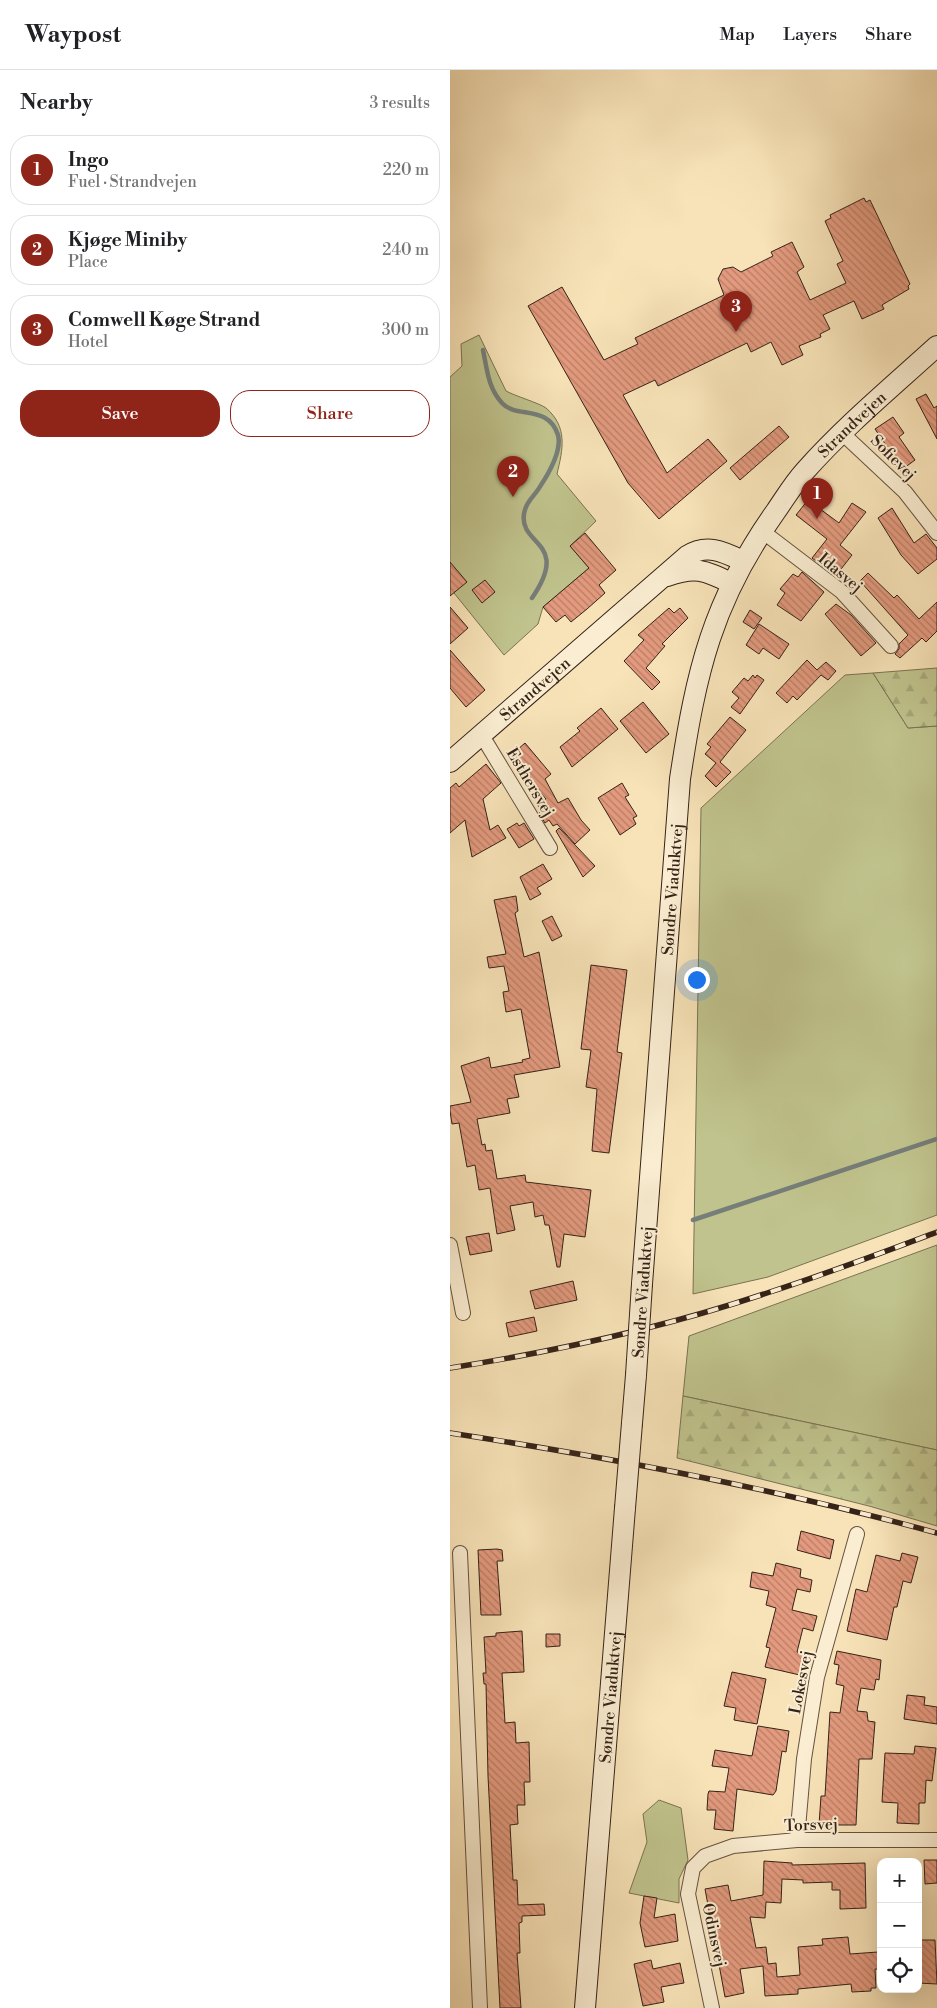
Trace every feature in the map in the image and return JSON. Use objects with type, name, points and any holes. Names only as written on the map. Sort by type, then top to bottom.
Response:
[{"type":"main road","name":"Strandvejen","points":[[665,577],[696,568],[731,583],[762,531],[804,472],[842,433],[937,346]]},
{"type":"main road","name":"Strandvejen","points":[[450,762],[696,550],[720,550],[743,561]]},
{"type":"main road","name":"Søndre Viaduktvej","points":[[585,2008],[636,1375],[680,779],[696,679],[709,638],[731,583]]},
{"type":"street","name":"Sofievej","points":[[842,433],[904,492],[937,532]]},
{"type":"street","name":"Idasvej","points":[[762,531],[842,592],[891,646]]},
{"type":"street","name":"Esthersvej","points":[[481,734],[550,848]]},
{"type":"street","points":[[450,1245],[463,1313]]},
{"type":"street","name":"Lokesvej","points":[[797,1840],[804,1759],[817,1677],[857,1534]]},
{"type":"street","points":[[460,1554],[480,2008]]},
{"type":"street","name":"Torsvej","points":[[693,1868],[704,1856],[716,1850],[733,1846],[797,1840],[937,1840]]},
{"type":"street","name":"Odinsvej","points":[[693,1868],[688,1894],[712,2008]]},
{"type":"green space","points":[[479,335],[506,391],[546,408],[553,415],[561,431],[562,439],[557,474],[596,521],[570,546],[589,568],[543,607],[538,624],[504,655],[450,588],[450,377],[462,366],[461,344]]},
{"type":"green space","points":[[937,668],[937,726],[908,728],[873,673]]},
{"type":"green space","points":[[873,673],[908,728],[937,726],[937,1215],[768,1277],[693,1294],[701,808],[845,675]]},
{"type":"green space","points":[[937,1245],[937,1450],[683,1396],[689,1336]]},
{"type":"green space","points":[[683,1396],[937,1450],[937,1526],[869,1506],[677,1458]]},
{"type":"green space","points":[[659,1800],[681,1808],[688,1860],[679,1879],[679,1903],[629,1893],[647,1842],[643,1814]]},
{"type":"building","points":[[864,198],[866,202],[870,200],[910,284],[908,286],[909,289],[882,305],[884,309],[862,319],[854,301],[823,315],[830,329],[820,334],[821,337],[799,346],[803,355],[782,365],[771,342],[751,352],[747,343],[658,386],[655,380],[623,395],[667,473],[708,439],[727,461],[659,519],[628,483],[528,306],[562,287],[604,360],[638,344],[635,338],[724,295],[718,279],[723,269],[733,267],[741,272],[773,256],[771,252],[792,242],[804,267],[797,272],[810,300],[846,283],[837,264],[843,261],[825,221],[831,218],[830,215]]},
{"type":"building","points":[[926,394],[934,408],[937,406],[937,439],[916,399]]},
{"type":"building","points":[[893,417],[904,433],[899,437],[915,460],[900,471],[891,459],[894,457],[875,429]]},
{"type":"building","points":[[779,426],[789,437],[740,480],[730,468]]},
{"type":"building","points":[[808,500],[839,523],[852,503],[866,512],[840,545],[852,555],[838,573],[826,564],[824,567],[812,558],[827,539],[796,515]]},
{"type":"building","points":[[892,508],[914,543],[926,534],[937,548],[937,559],[918,574],[901,555],[878,518]]},
{"type":"building","points":[[585,533],[616,570],[599,585],[605,593],[587,609],[571,622],[565,615],[556,622],[543,607],[589,568],[570,546]]},
{"type":"building","points":[[450,562],[467,582],[450,596]]},
{"type":"building","points":[[802,572],[824,592],[801,621],[777,605],[785,593],[780,589],[793,574],[798,577]]},
{"type":"building","points":[[868,573],[894,598],[897,595],[919,619],[937,602],[937,631],[926,642],[922,638],[900,658],[895,654],[899,649],[899,644],[908,635],[860,581]]},
{"type":"building","points":[[485,580],[495,592],[482,603],[472,590]]},
{"type":"building","points":[[836,604],[851,615],[876,643],[861,656],[825,614]]},
{"type":"building","points":[[450,607],[468,628],[450,644]]},
{"type":"building","points":[[669,608],[674,613],[680,608],[688,618],[662,644],[665,646],[646,668],[660,682],[652,690],[624,661],[644,640],[638,635]]},
{"type":"building","points":[[750,610],[762,618],[754,629],[743,622]]},
{"type":"building","points":[[759,624],[789,644],[779,659],[763,648],[759,654],[746,645]]},
{"type":"building","points":[[450,650],[485,690],[466,707],[450,688]]},
{"type":"building","points":[[807,660],[817,670],[826,662],[836,671],[828,680],[821,675],[797,700],[793,696],[787,703],[776,693]]},
{"type":"building","points":[[753,675],[755,678],[757,675],[764,680],[740,714],[731,707],[739,698],[732,692],[744,678],[748,681]]},
{"type":"building","points":[[643,702],[669,734],[646,753],[620,721]]},
{"type":"building","points":[[601,708],[618,729],[572,767],[560,747],[580,731],[577,728]]},
{"type":"building","points":[[730,717],[746,730],[720,762],[731,772],[716,787],[705,776],[716,763],[705,754],[711,747],[707,744]]},
{"type":"building","points":[[525,743],[551,774],[545,779],[558,803],[568,798],[581,820],[590,830],[575,844],[557,824],[553,826],[549,820],[545,823],[539,813],[542,811],[537,804],[546,799],[509,757]]},
{"type":"building","points":[[486,764],[501,783],[483,799],[490,830],[498,825],[506,838],[472,857],[465,820],[450,833],[450,788],[456,783],[459,787]]},
{"type":"building","points":[[622,783],[629,795],[625,797],[637,816],[633,818],[636,824],[620,835],[598,798]]},
{"type":"building","points":[[517,823],[519,826],[524,823],[534,839],[519,848],[507,829]]},
{"type":"building","points":[[559,828],[595,866],[583,877],[556,831]]},
{"type":"building","points":[[543,864],[552,879],[537,888],[541,894],[530,900],[520,877]]},
{"type":"building","points":[[516,896],[518,911],[515,913],[524,957],[539,952],[560,1067],[514,1075],[519,1097],[507,1099],[510,1113],[477,1119],[482,1145],[485,1144],[486,1151],[492,1150],[497,1179],[525,1175],[526,1182],[591,1190],[585,1237],[564,1234],[560,1267],[557,1267],[549,1225],[545,1225],[543,1215],[535,1217],[533,1202],[510,1206],[515,1230],[497,1234],[490,1188],[479,1190],[475,1165],[467,1167],[459,1123],[452,1124],[450,1111],[450,1106],[471,1102],[461,1066],[489,1057],[491,1068],[523,1062],[522,1060],[530,1058],[521,1009],[506,1012],[503,992],[509,991],[504,966],[489,968],[487,957],[506,954],[494,900]]},
{"type":"building","points":[[552,916],[562,936],[552,941],[542,921]]},
{"type":"building","points":[[591,965],[627,970],[617,1052],[622,1053],[609,1153],[592,1151],[597,1089],[586,1087],[591,1050],[581,1049]]},
{"type":"building","points":[[489,1233],[492,1251],[470,1255],[466,1237]]},
{"type":"building","points":[[573,1281],[577,1300],[535,1309],[530,1291]]},
{"type":"building","points":[[534,1317],[537,1331],[509,1337],[506,1323]]},
{"type":"building","points":[[801,1531],[834,1540],[830,1559],[797,1550]]},
{"type":"building","points":[[478,1550],[502,1550],[503,1561],[497,1561],[501,1615],[481,1615]]},
{"type":"building","points":[[902,1553],[918,1557],[911,1583],[903,1581],[897,1607],[894,1607],[887,1640],[847,1631],[856,1589],[867,1592],[876,1555],[900,1561]]},
{"type":"building","points":[[776,1563],[801,1569],[800,1577],[812,1580],[810,1592],[797,1589],[792,1610],[817,1616],[813,1631],[803,1628],[797,1652],[809,1655],[804,1676],[765,1667],[770,1648],[766,1647],[776,1608],[766,1605],[769,1591],[750,1587],[752,1572],[773,1576]]},
{"type":"building","points":[[522,1631],[524,1672],[502,1673],[505,1723],[515,1722],[516,1743],[529,1742],[530,1782],[524,1782],[525,1805],[517,1805],[518,1824],[510,1825],[513,1880],[517,1880],[518,1905],[544,1904],[545,1915],[522,1916],[522,1922],[519,1923],[520,1953],[517,1953],[521,2008],[500,2008],[488,1776],[486,1684],[484,1684],[483,1673],[486,1673],[484,1637],[496,1636],[496,1633]]},
{"type":"building","points":[[546,1634],[560,1634],[560,1646],[546,1647]]},
{"type":"building","points":[[837,1651],[881,1660],[879,1680],[876,1679],[874,1690],[861,1688],[857,1711],[867,1712],[868,1721],[875,1722],[872,1759],[859,1759],[856,1825],[819,1825],[821,1796],[825,1796],[830,1712],[840,1713],[844,1686],[836,1684],[839,1665],[834,1664]]},
{"type":"building","points":[[732,1672],[766,1679],[757,1724],[734,1720],[736,1708],[724,1706]]},
{"type":"building","points":[[907,1695],[925,1697],[924,1705],[937,1707],[937,1724],[904,1719]]},
{"type":"building","points":[[758,1726],[789,1731],[786,1752],[782,1751],[776,1791],[773,1795],[737,1789],[733,1831],[714,1829],[716,1810],[707,1810],[708,1794],[709,1791],[725,1792],[729,1768],[712,1766],[715,1750],[752,1756]]},
{"type":"building","points":[[915,1746],[936,1748],[932,1781],[926,1780],[925,1803],[919,1803],[919,1824],[897,1823],[898,1803],[882,1802],[885,1753],[914,1754]]},
{"type":"building","points":[[924,1860],[937,1860],[937,1883],[925,1884]]},
{"type":"building","points":[[764,1861],[792,1863],[792,1865],[865,1863],[866,1908],[840,1909],[840,1890],[832,1890],[832,1882],[803,1883],[803,1880],[782,1879],[781,1903],[766,1902],[765,1918],[750,1917],[756,1948],[766,1947],[768,1964],[776,1963],[777,1977],[800,1975],[798,1947],[823,1945],[822,1939],[848,1937],[850,1954],[877,1952],[877,1969],[875,1969],[876,1988],[871,1988],[871,1991],[852,1992],[851,1984],[798,1989],[798,1994],[765,1996],[763,1966],[740,1969],[744,1993],[725,1997],[705,1889],[728,1885],[731,1901],[763,1895]]},
{"type":"building","points":[[644,1896],[657,1898],[654,1918],[675,1914],[678,1941],[645,1947],[640,1923]]},
{"type":"building","points":[[922,1940],[935,1940],[937,1984],[922,1983]]},
{"type":"building","points":[[651,1960],[653,1969],[680,1963],[684,1983],[661,1987],[664,2002],[643,2006],[634,1964]]},
{"type":"waterway","points":[[483,350],[491,385],[502,403],[508,408],[540,415],[553,425],[558,435],[558,447],[551,468],[531,499],[524,514],[525,524],[529,533],[541,547],[545,555],[546,565],[543,579],[532,598]]},
{"type":"waterway","points":[[693,1220],[937,1139]]},
{"type":"railway","points":[[450,1368],[612,1337],[731,1305],[812,1278],[937,1232]]},
{"type":"railway","points":[[450,1433],[573,1453],[695,1476],[816,1502],[937,1533]]},
{"type":"place","name":"Comwell Køge Strand","points":[[736,332]]},
{"type":"place","name":"Kjøge Miniby","points":[[513,497]]},
{"type":"place","name":"Ingo","points":[[817,519]]}]
